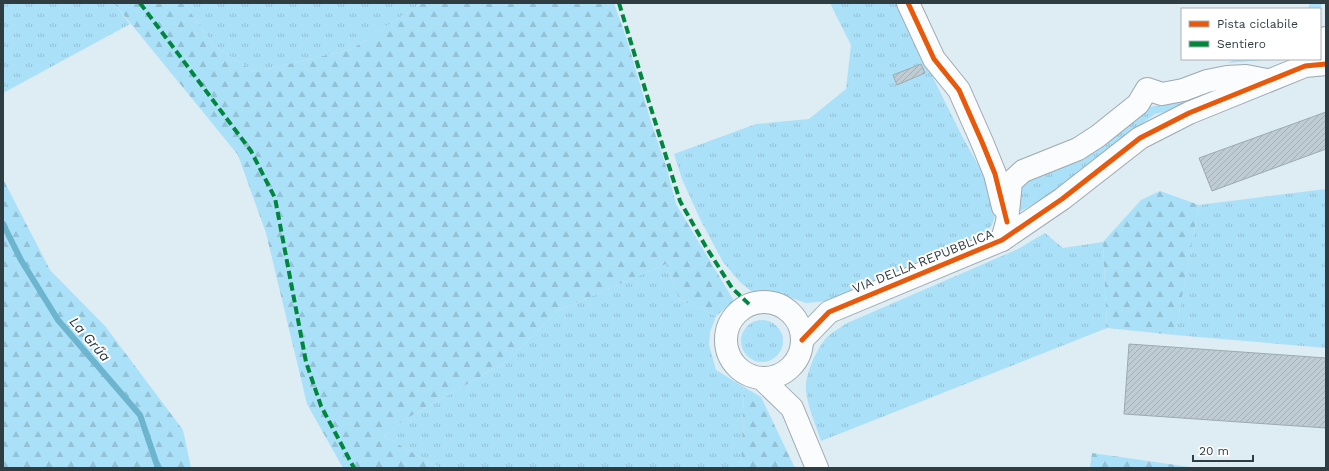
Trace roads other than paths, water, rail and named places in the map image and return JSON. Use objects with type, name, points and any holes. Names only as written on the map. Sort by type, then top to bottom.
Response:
[{"type":"street","points":[[908,3],[934,59],[959,90],[982,142],[995,174],[1004,231]]},
{"type":"street","name":"VIA DELLA REPUBBLICA","points":[[802,340],[829,312],[1004,231],[1062,199],[1140,138],[1189,113],[1308,62],[1326,64]]},
{"type":"street","points":[[1004,231],[1011,182],[1023,171],[1078,149],[1098,136],[1138,104],[1147,89],[1162,94],[1183,90],[1207,81],[1227,77],[1246,76],[1269,80]]},
{"type":"street","name":"VIA DELLA REPUBBLICA","points":[[816,468],[792,408],[761,378],[743,371],[733,361],[727,347],[726,340],[728,329],[733,318],[743,308],[753,303],[772,302],[786,308],[829,312]]},
{"type":"street","name":"VIA DELLA REPUBBLICA","points":[[786,308],[798,322],[801,329],[802,340],[801,351],[794,364],[792,408]]},
{"type":"street","points":[[761,378],[779,375],[794,364]]},
{"type":"waterway","name":"La Grűa","points":[[3,224],[21,260],[58,320],[140,415],[158,468]]}]
